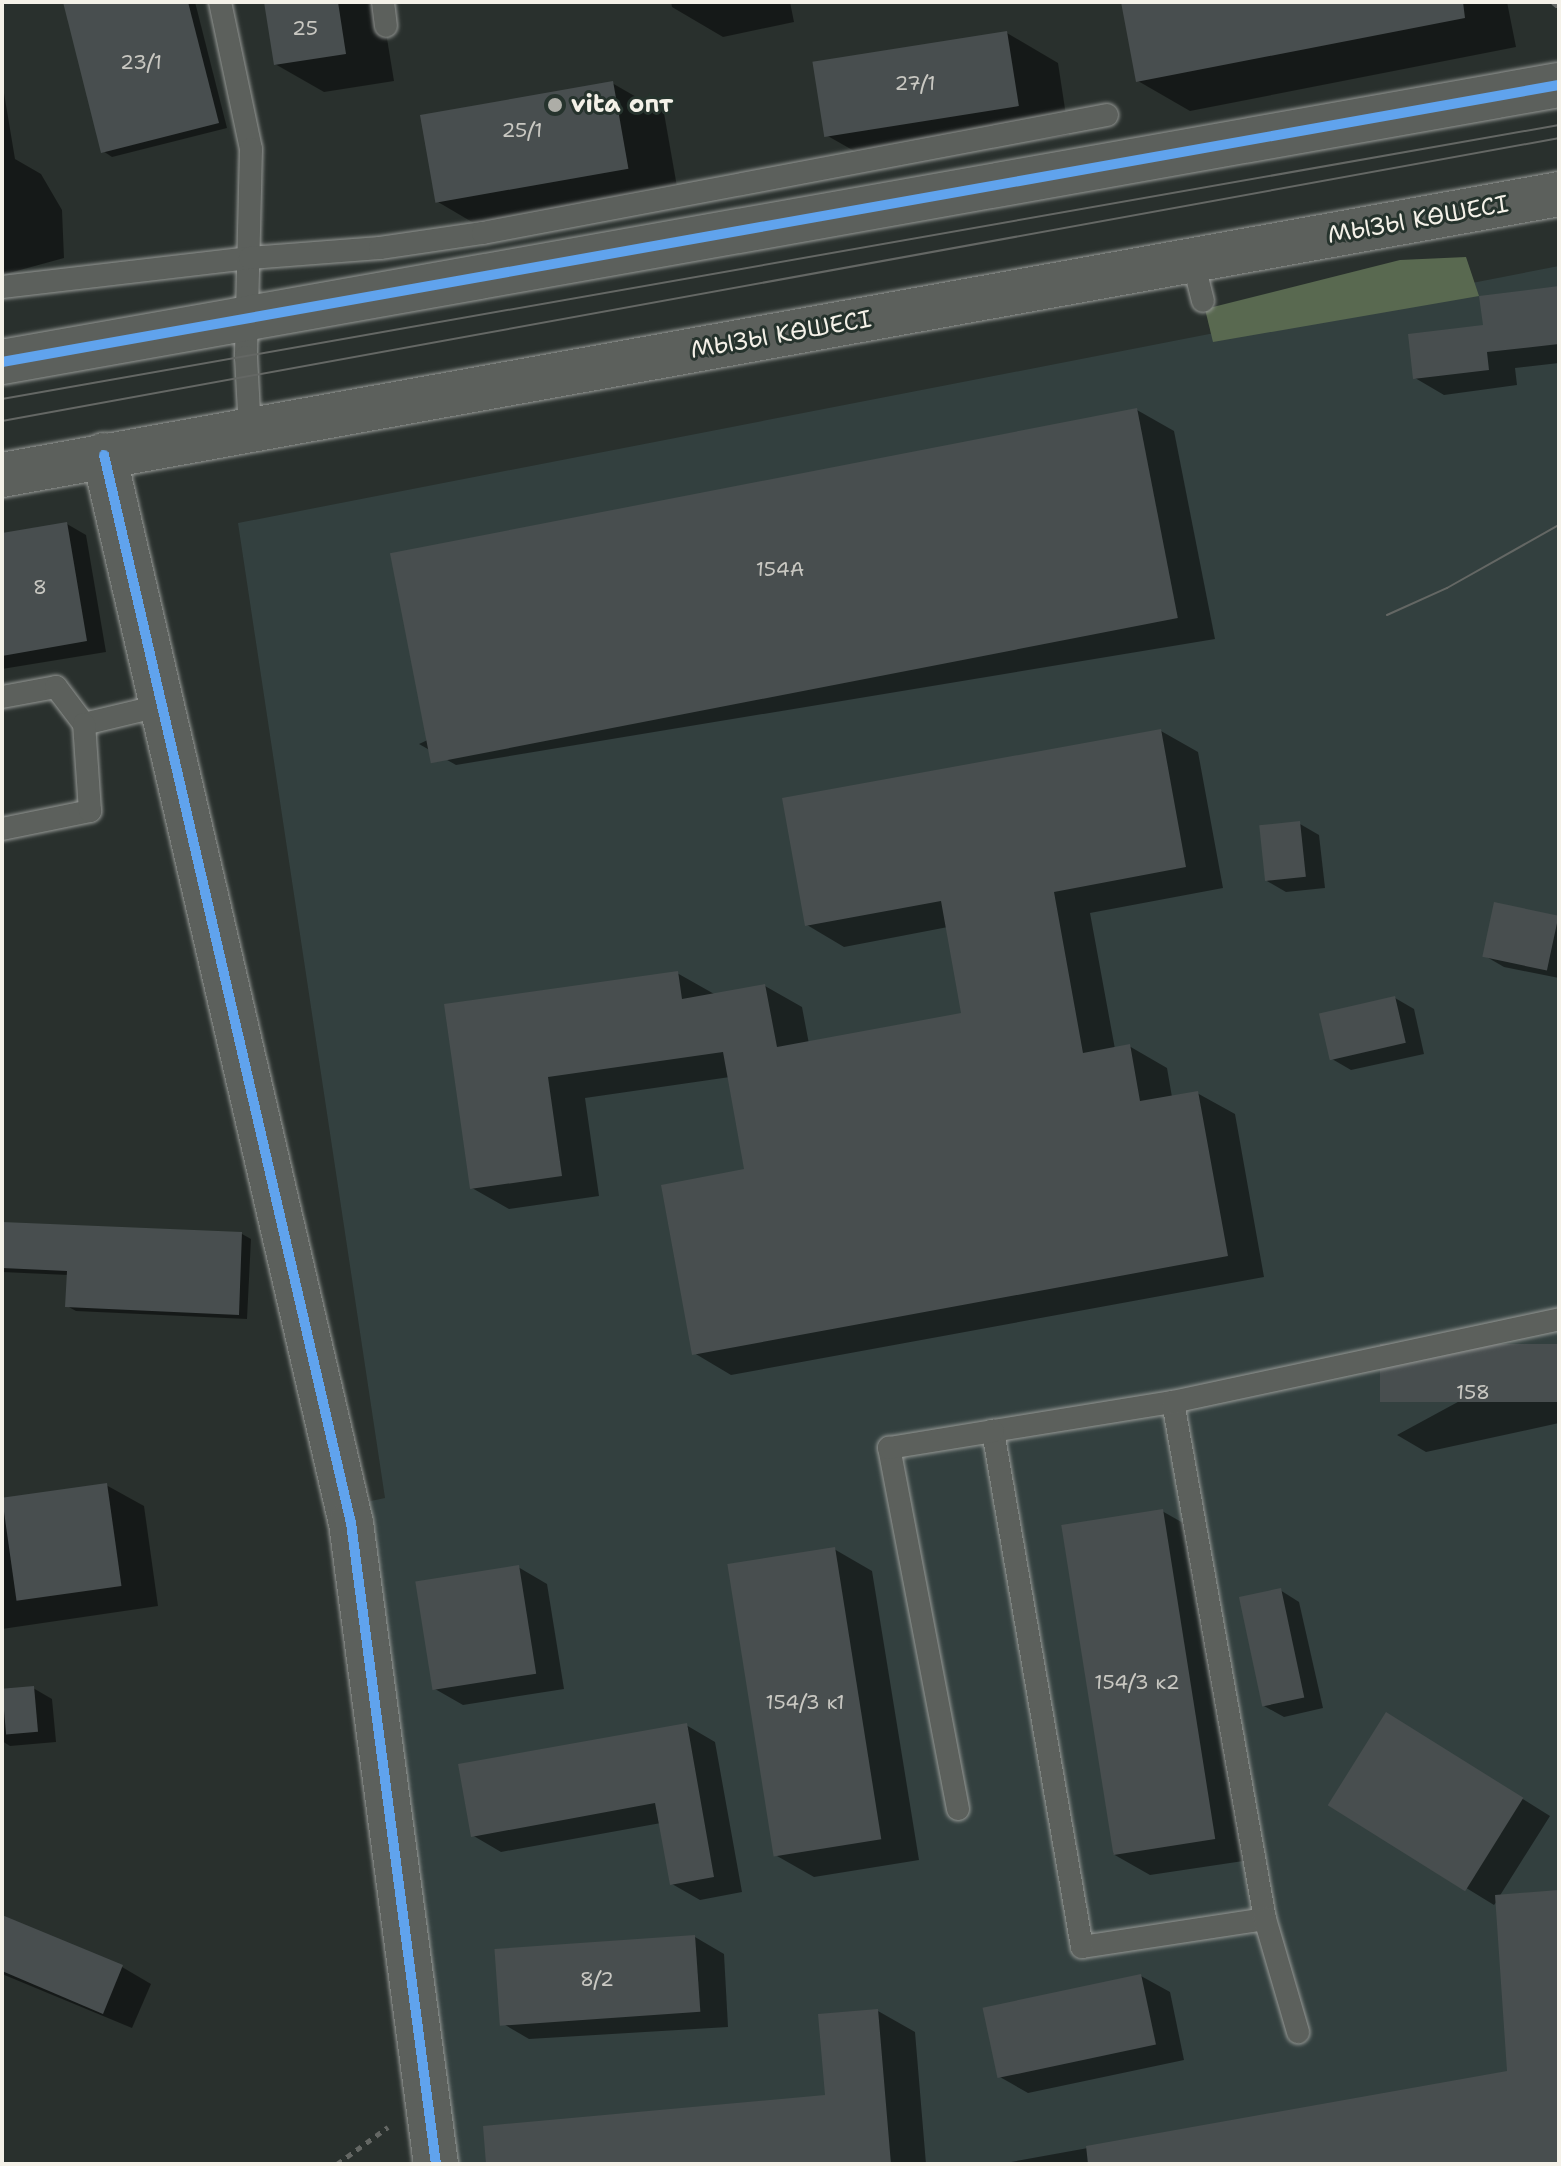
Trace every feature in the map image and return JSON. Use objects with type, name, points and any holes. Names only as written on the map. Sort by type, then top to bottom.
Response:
[{"type":"street","points":[[2,362],[1559,85]]},
{"type":"street","name":"МЫЗЫ КӨШЕСІ","points":[[2,475],[250,430],[1198,281],[1559,194]]},
{"type":"street","points":[[104,455],[351,1523],[436,2164]]},
{"type":"lane","points":[[220,2],[251,149],[246,357],[250,430]]},
{"type":"lane","points":[[383,2],[386,26]]},
{"type":"lane","points":[[2,287],[250,258],[380,248],[483,233],[1107,115]]},
{"type":"lane","points":[[2,697],[56,687],[84,724],[90,811],[2,829]]},
{"type":"lane","points":[[84,724],[163,705]]},
{"type":"lane","points":[[958,1809],[889,1448],[1173,1402],[1559,1319]]},
{"type":"lane","points":[[1173,1402],[1265,1919],[1298,2032]]},
{"type":"lane","points":[[993,1431],[1082,1947],[1265,1919]]},
{"type":"path","points":[[1553,2],[1559,7]]},
{"type":"path","points":[[337,2164],[428,2099]]},
{"type":"shaded area","points":[[1559,266],[1559,2164],[458,2164],[366,1502],[385,1498],[238,523]]},
{"type":"green space","points":[[1466,257],[1479,296],[1213,342],[1205,309],[1400,260]]},
{"type":"building","points":[[63,2],[188,2],[219,123],[101,153]]},
{"type":"building","points":[[264,2],[338,2],[346,54],[274,65]]},
{"type":"building","points":[[1121,2],[1463,2],[1465,18],[1136,82]]},
{"type":"building","points":[[1007,31],[1019,106],[824,137],[812,62]]},
{"type":"building","points":[[613,81],[628,169],[435,203],[420,115]]},
{"type":"building","points":[[1559,286],[1559,344],[1487,352],[1489,370],[1413,379],[1408,334],[1483,325],[1479,296]]},
{"type":"building","points":[[1137,408],[1178,618],[431,763],[390,553]]},
{"type":"building","points":[[67,522],[87,641],[2,656],[2,533]]},
{"type":"building","points":[[1161,729],[1186,867],[1054,892],[1083,1053],[1130,1044],[1140,1101],[1198,1091],[1228,1256],[692,1355],[661,1185],[744,1169],[723,1052],[548,1077],[562,1176],[470,1189],[444,1004],[678,971],[682,999],[765,984],[777,1047],[961,1013],[941,901],[805,926],[782,798]]},
{"type":"building","points":[[1300,821],[1306,877],[1265,881],[1259,825]]},
{"type":"building","points":[[1494,902],[1559,916],[1547,970],[1482,957]]},
{"type":"building","points":[[1395,996],[1406,1043],[1330,1060],[1319,1014]]},
{"type":"building","points":[[2,1222],[242,1232],[239,1315],[65,1307],[67,1271],[2,1268]]},
{"type":"building","points":[[1380,1344],[1559,1344],[1559,1402],[1380,1402]]},
{"type":"building","points":[[107,1483],[121,1586],[17,1601],[2,1498]]},
{"type":"building","points":[[1163,1509],[1215,1839],[1114,1855],[1061,1525]]},
{"type":"building","points":[[835,1547],[881,1839],[774,1856],[727,1564]]},
{"type":"building","points":[[519,1565],[536,1674],[433,1690],[415,1581]]},
{"type":"building","points":[[1281,1588],[1304,1698],[1262,1706],[1239,1597]]},
{"type":"building","points":[[34,1686],[38,1732],[6,1735],[2,1689]]},
{"type":"building","points":[[1386,1712],[1523,1798],[1465,1891],[1328,1805]]},
{"type":"building","points":[[687,1723],[714,1877],[670,1885],[655,1803],[471,1837],[458,1764]]},
{"type":"building","points":[[1559,1890],[1559,2164],[1088,2164],[1086,2146],[1507,2071],[1495,1895]]},
{"type":"building","points":[[2,1915],[123,1965],[103,2014],[2,1971]]},
{"type":"building","points":[[695,1935],[700,2012],[500,2026],[494,1949]]},
{"type":"building","points":[[1141,1974],[1156,2044],[998,2078],[983,2008]]},
{"type":"building","points":[[878,2009],[891,2164],[486,2164],[483,2126],[825,2095],[818,2014]]},
{"type":"tram line","points":[[2,399],[1559,125]]},
{"type":"tram line","points":[[2,421],[1559,138]]},
{"type":"tram line","points":[[1387,615],[1447,588],[1559,525]]},
{"type":"cycle path","points":[[2,362],[1559,85]]},
{"type":"cycle path","points":[[104,455],[351,1523],[436,2164]]},
{"type":"place","name":"vita опт","points":[[555,105]]}]
